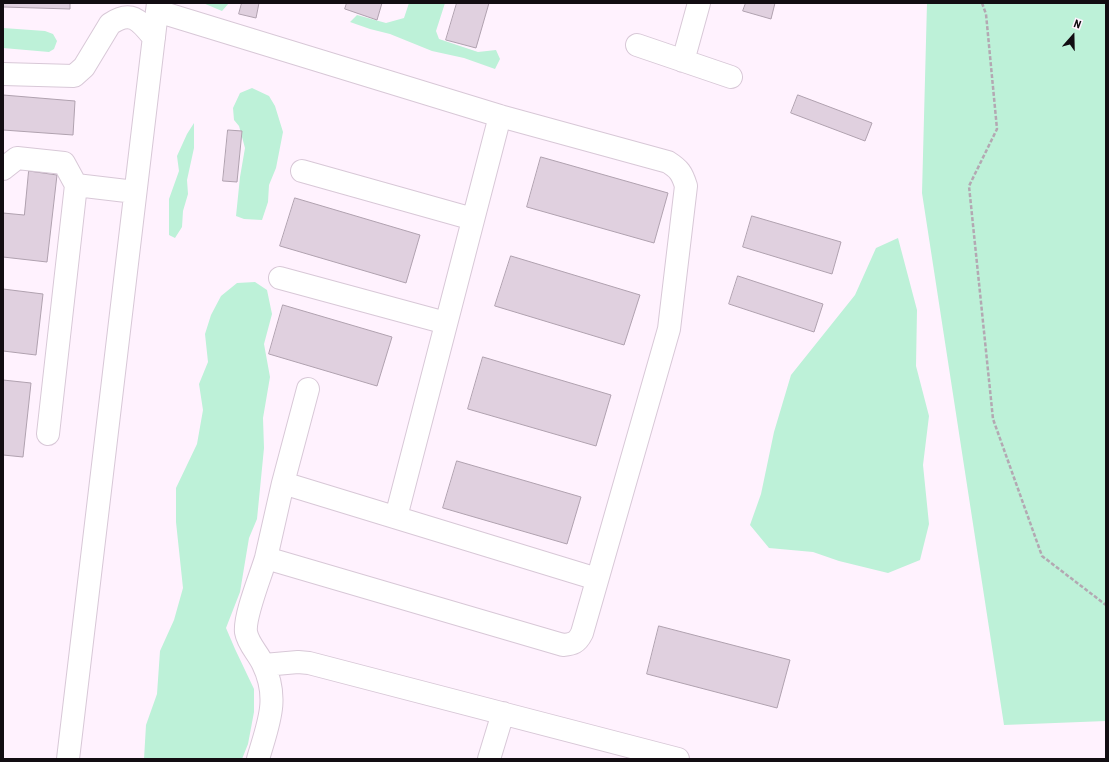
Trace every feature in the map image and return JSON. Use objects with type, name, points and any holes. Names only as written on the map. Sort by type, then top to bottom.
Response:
[{"type":"street","points":[[683,61],[699,3]]},
{"type":"street","points":[[68,759],[158,7],[500,116],[668,162],[677,167],[683,176],[686,186],[669,329],[598,579],[582,633],[578,641],[572,644],[563,644],[266,558]]},
{"type":"street","points":[[3,74],[74,76],[84,67],[110,24],[117,19],[126,17],[140,22],[154,38]]},
{"type":"street","points":[[636,45],[731,77]]},
{"type":"street","points":[[396,517],[500,116]]},
{"type":"street","points":[[3,169],[17,158],[64,163],[76,185],[48,434]]},
{"type":"street","points":[[302,171],[473,219]]},
{"type":"street","points":[[76,185],[135,192]]},
{"type":"street","points":[[280,278],[446,324]]},
{"type":"street","points":[[258,759],[270,718],[272,689],[269,676],[264,665],[248,640],[246,631],[247,618],[266,558],[282,482],[308,389]]},
{"type":"street","points":[[282,482],[598,579]]},
{"type":"street","points":[[264,665],[298,662],[309,663],[678,759]]},
{"type":"street","points":[[489,759],[503,713]]},
{"type":"path","points":[[982,3],[986,14],[997,129],[969,186],[993,419],[1042,556],[1106,605]]},
{"type":"green space","points":[[203,3],[229,3],[222,11]]},
{"type":"green space","points":[[409,3],[445,3],[436,31],[439,39],[478,52],[496,50],[500,59],[495,69],[464,58],[432,51],[390,34],[350,22],[357,15],[386,23],[404,18]]},
{"type":"green space","points":[[927,3],[1106,3],[1106,721],[1004,725],[922,193]]},
{"type":"green space","points":[[3,28],[45,31],[53,34],[57,41],[54,49],[49,52],[3,48]]},
{"type":"green space","points":[[252,88],[269,96],[275,106],[283,132],[276,168],[269,185],[268,202],[262,220],[244,219],[236,216],[245,148],[239,126],[234,120],[233,108],[240,93]]},
{"type":"green space","points":[[194,123],[194,148],[187,180],[188,194],[183,211],[182,227],[175,238],[169,235],[169,199],[179,171],[177,156]]},
{"type":"green space","points":[[898,238],[917,310],[916,366],[929,416],[923,465],[929,524],[920,560],[888,573],[839,561],[813,552],[769,548],[750,525],[761,494],[774,432],[791,375],[855,295],[876,248]]},
{"type":"green space","points":[[255,282],[267,290],[272,314],[264,344],[270,377],[263,418],[264,448],[257,519],[249,538],[240,592],[226,628],[254,689],[254,712],[248,744],[242,759],[144,759],[146,725],[157,694],[160,651],[174,620],[183,588],[176,522],[176,488],[197,444],[203,410],[199,384],[208,362],[205,334],[211,315],[221,296],[237,283]]},
{"type":"building","points":[[3,3],[70,3],[70,9],[3,7]]},
{"type":"building","points":[[242,3],[259,3],[256,18],[239,14]]},
{"type":"building","points":[[347,3],[382,3],[377,20],[345,9]]},
{"type":"building","points":[[457,3],[489,3],[476,48],[446,40]]},
{"type":"building","points":[[746,3],[775,3],[771,19],[743,11]]},
{"type":"building","points":[[3,95],[75,101],[73,135],[3,130]]},
{"type":"building","points":[[798,95],[872,123],[865,141],[791,113]]},
{"type":"building","points":[[228,130],[242,131],[237,182],[223,181]]},
{"type":"building","points":[[541,157],[668,193],[654,243],[527,207]]},
{"type":"building","points":[[29,171],[57,175],[47,262],[3,257],[3,213],[24,215]]},
{"type":"building","points":[[295,198],[420,235],[406,283],[280,246]]},
{"type":"building","points":[[752,216],[841,242],[832,274],[743,247]]},
{"type":"building","points":[[511,256],[640,295],[624,345],[495,306]]},
{"type":"building","points":[[738,276],[823,304],[814,332],[729,304]]},
{"type":"building","points":[[3,289],[43,294],[36,355],[3,351]]},
{"type":"building","points":[[283,305],[392,337],[377,386],[269,354]]},
{"type":"building","points":[[483,357],[611,395],[596,446],[468,409]]},
{"type":"building","points":[[3,380],[31,383],[23,457],[3,455]]},
{"type":"building","points":[[457,461],[581,497],[567,544],[443,508]]},
{"type":"building","points":[[659,626],[790,660],[777,708],[647,674]]}]
